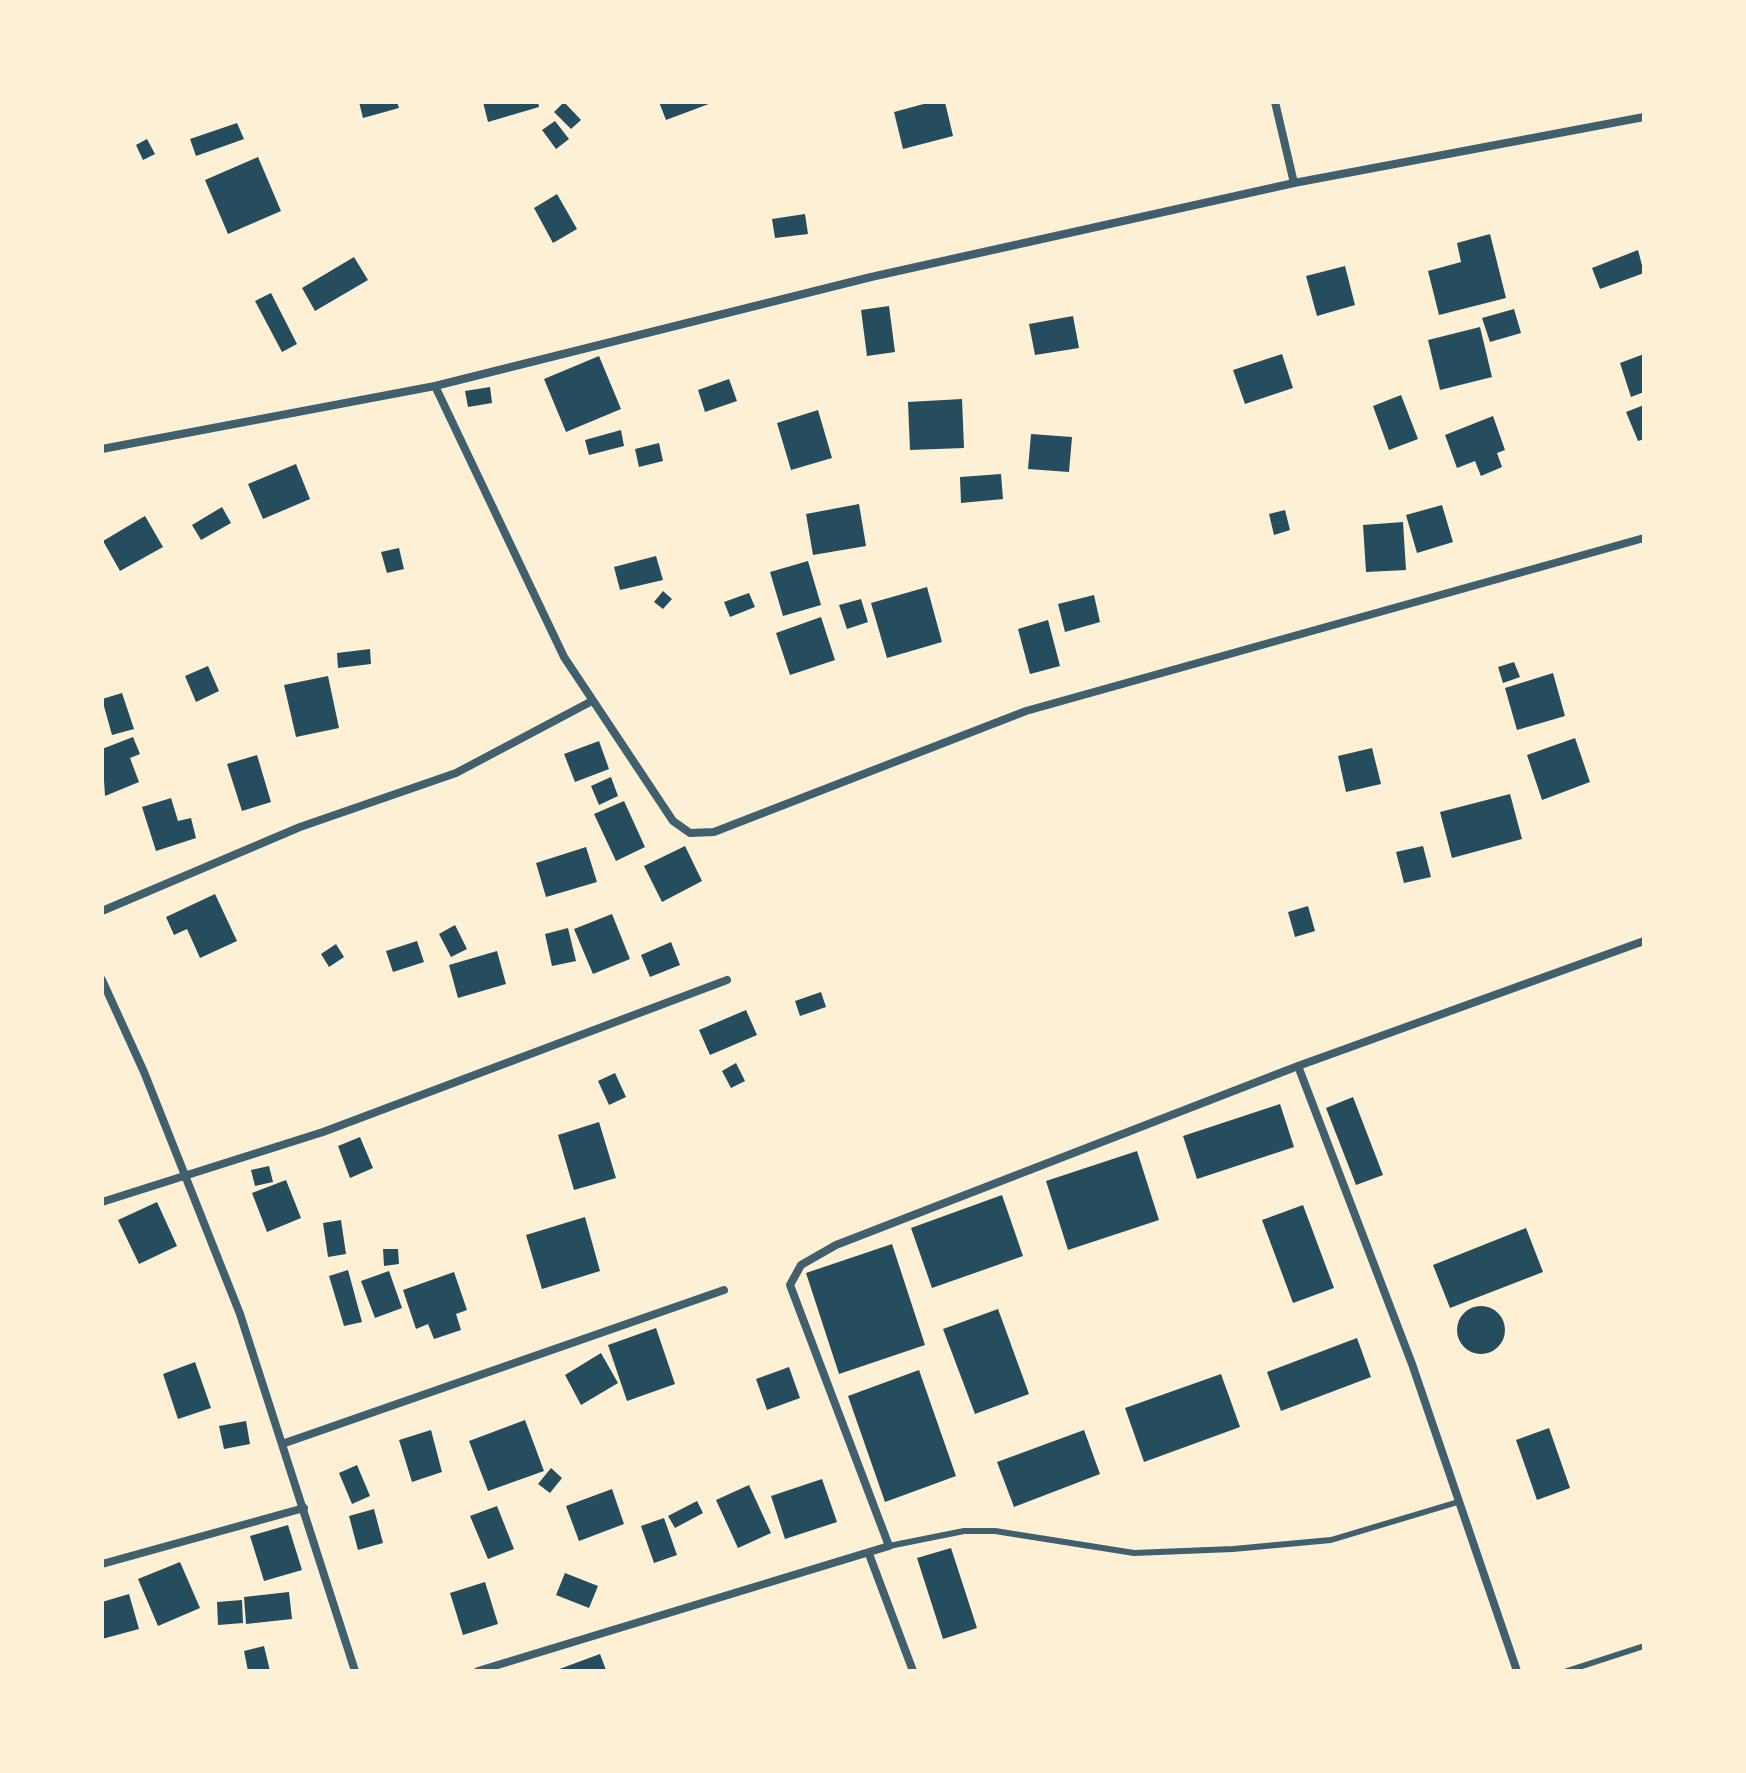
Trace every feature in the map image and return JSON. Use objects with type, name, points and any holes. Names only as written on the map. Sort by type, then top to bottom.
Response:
[{"type":"street","points":[[1275,102],[1294,183]]},
{"type":"street","points":[[102,449],[435,386],[871,277],[1294,183],[1644,117]]},
{"type":"street","points":[[435,386],[564,657],[673,821],[690,833],[714,832],[1026,711],[1644,538]]},
{"type":"street","points":[[102,911],[300,827],[456,773],[592,701]]},
{"type":"street","points":[[478,1671],[889,1546],[790,1285],[801,1265],[836,1245],[1298,1066],[1644,941]]},
{"type":"street","points":[[102,980],[186,1176],[240,1314],[355,1671]]},
{"type":"street","points":[[102,1202],[337,1127],[727,980]]},
{"type":"street","points":[[1298,1066],[1412,1364],[1517,1671]]},
{"type":"street","points":[[282,1444],[724,1290]]},
{"type":"street","points":[[102,1564],[304,1508]]},
{"type":"street","points":[[869,1554],[913,1671]]},
{"type":"lane","points":[[889,1546],[964,1531],[995,1531],[1134,1553],[1233,1549],[1331,1540],[1458,1502]]},
{"type":"lane","points":[[1567,1671],[1644,1646]]},
{"type":"building","points":[[359,102],[397,102],[399,108],[363,118]]},
{"type":"building","points":[[483,102],[538,102],[539,107],[488,122]]},
{"type":"building","points":[[564,102],[581,120],[571,129],[554,112]]},
{"type":"building","points":[[659,102],[714,102],[666,120]]},
{"type":"building","points":[[931,102],[945,102],[953,136],[903,149],[894,112]]},
{"type":"building","points":[[555,121],[569,139],[556,149],[542,130]]},
{"type":"building","points":[[237,123],[244,139],[196,156],[190,139]]},
{"type":"building","points":[[147,139],[155,154],[143,160],[136,145]]},
{"type":"building","points":[[258,157],[281,211],[228,234],[205,180]]},
{"type":"building","points":[[557,194],[577,229],[553,243],[534,208]]},
{"type":"building","points":[[805,214],[808,234],[775,238],[772,219]]},
{"type":"building","points":[[1490,234],[1506,298],[1439,315],[1428,271],[1461,262],[1457,243]]},
{"type":"building","points":[[1638,250],[1644,273],[1600,289],[1592,268]]},
{"type":"building","points":[[354,257],[368,280],[315,311],[302,288]]},
{"type":"building","points":[[1345,266],[1355,305],[1317,316],[1306,276]]},
{"type":"building","points":[[271,293],[297,344],[282,352],[255,301]]},
{"type":"building","points":[[889,306],[895,352],[867,356],[861,310]]},
{"type":"building","points":[[1514,309],[1521,333],[1490,342],[1482,318]]},
{"type":"building","points":[[1073,316],[1079,348],[1035,355],[1029,324]]},
{"type":"building","points":[[1480,327],[1492,377],[1440,390],[1428,340]]},
{"type":"building","points":[[1282,354],[1293,388],[1245,404],[1233,370]]},
{"type":"building","points":[[1644,354],[1644,392],[1631,397],[1620,363]]},
{"type":"building","points":[[599,356],[621,409],[566,432],[544,379]]},
{"type":"building","points":[[729,379],[737,401],[705,412],[698,390]]},
{"type":"building","points":[[490,387],[492,403],[468,407],[465,391]]},
{"type":"building","points":[[1401,395],[1418,439],[1389,450],[1373,406]]},
{"type":"building","points":[[962,399],[964,448],[910,450],[908,402]]},
{"type":"building","points":[[1644,405],[1644,439],[1638,441],[1626,412]]},
{"type":"building","points":[[818,410],[832,458],[791,470],[777,423]]},
{"type":"building","points":[[1493,416],[1505,450],[1497,453],[1502,467],[1481,476],[1475,461],[1457,468],[1445,435]]},
{"type":"building","points":[[621,430],[624,446],[589,455],[585,440]]},
{"type":"building","points":[[1031,434],[1072,437],[1069,472],[1028,469]]},
{"type":"building","points":[[659,443],[663,461],[639,467],[635,449]]},
{"type":"building","points":[[296,464],[310,499],[263,519],[248,484]]},
{"type":"building","points":[[1001,474],[1003,499],[961,503],[960,477]]},
{"type":"building","points":[[859,504],[866,546],[813,555],[806,514]]},
{"type":"building","points":[[1442,505],[1453,542],[1417,553],[1406,515]]},
{"type":"building","points":[[222,507],[231,523],[201,540],[192,525]]},
{"type":"building","points":[[1285,510],[1290,530],[1274,535],[1269,514]]},
{"type":"building","points":[[145,516],[163,547],[120,571],[103,541]]},
{"type":"building","points":[[1403,522],[1406,570],[1366,572],[1363,525]]},
{"type":"building","points":[[399,548],[404,569],[387,573],[381,552]]},
{"type":"building","points":[[656,556],[663,580],[620,590],[614,567]]},
{"type":"building","points":[[808,561],[821,605],[783,616],[770,572]]},
{"type":"building","points":[[927,587],[942,642],[887,658],[871,603]]},
{"type":"building","points":[[663,591],[672,599],[663,609],[654,602]]},
{"type":"building","points":[[749,593],[755,607],[730,617],[724,602]]},
{"type":"building","points":[[1094,595],[1100,622],[1065,632],[1058,604]]},
{"type":"building","points":[[861,599],[868,622],[847,629],[839,605]]},
{"type":"building","points":[[821,617],[835,660],[790,675],[776,633]]},
{"type":"building","points":[[1048,620],[1060,666],[1030,674],[1018,629]]},
{"type":"building","points":[[370,649],[371,664],[338,668],[337,653]]},
{"type":"building","points":[[1514,662],[1520,677],[1503,683],[1498,667]]},
{"type":"building","points":[[208,666],[219,691],[196,702],[185,676]]},
{"type":"building","points":[[1553,673],[1565,716],[1517,730],[1505,688]]},
{"type":"building","points":[[328,676],[339,728],[296,737],[284,685]]},
{"type":"building","points":[[122,693],[134,729],[112,735],[102,699]]},
{"type":"building","points":[[133,737],[140,754],[130,758],[139,782],[105,796],[102,749]]},
{"type":"building","points":[[1575,738],[1590,782],[1542,800],[1527,755]]},
{"type":"building","points":[[599,741],[609,769],[575,782],[564,754]]},
{"type":"building","points":[[1372,748],[1381,784],[1346,792],[1338,756]]},
{"type":"building","points":[[257,755],[271,802],[242,811],[227,764]]},
{"type":"building","points":[[611,777],[618,796],[599,805],[591,786]]},
{"type":"building","points":[[1510,794],[1522,839],[1452,858],[1440,812]]},
{"type":"building","points":[[171,798],[178,821],[191,818],[196,838],[156,851],[142,807]]},
{"type":"building","points":[[624,801],[645,847],[616,861],[594,814]]},
{"type":"building","points":[[685,846],[702,881],[662,902],[644,866]]},
{"type":"building","points":[[1423,846],[1431,877],[1404,883],[1396,852]]},
{"type":"building","points":[[586,847],[597,882],[546,897],[536,863]]},
{"type":"building","points":[[215,894],[237,941],[200,958],[187,929],[174,935],[166,917]]},
{"type":"building","points":[[1308,906],[1315,931],[1295,937],[1288,912]]},
{"type":"building","points":[[612,914],[630,959],[593,974],[574,929]]},
{"type":"building","points":[[455,925],[467,949],[451,957],[439,934]]},
{"type":"building","points":[[568,928],[576,961],[552,966],[545,934]]},
{"type":"building","points":[[417,941],[424,962],[393,972],[386,951]]},
{"type":"building","points":[[671,942],[680,965],[650,977],[641,955]]},
{"type":"building","points":[[336,944],[344,957],[329,967],[321,954]]},
{"type":"building","points":[[497,951],[506,984],[458,998],[449,965]]},
{"type":"building","points":[[821,992],[826,1007],[800,1016],[795,1001]]},
{"type":"building","points":[[746,1010],[757,1035],[710,1055],[699,1030]]},
{"type":"building","points":[[736,1063],[745,1081],[731,1088],[722,1071]]},
{"type":"building","points":[[615,1073],[626,1097],[609,1105],[598,1081]]},
{"type":"building","points":[[1353,1097],[1383,1175],[1356,1185],[1326,1108]]},
{"type":"building","points":[[1280,1104],[1294,1147],[1197,1179],[1183,1136]]},
{"type":"building","points":[[599,1122],[616,1178],[574,1190],[558,1135]]},
{"type":"building","points":[[360,1137],[373,1168],[350,1178],[338,1146]]},
{"type":"building","points":[[1137,1151],[1159,1220],[1068,1250],[1046,1181]]},
{"type":"building","points":[[269,1166],[273,1182],[255,1186],[251,1170]]},
{"type":"building","points":[[286,1180],[301,1218],[267,1232],[252,1193]]},
{"type":"building","points":[[1002,1195],[1023,1256],[932,1288],[911,1228]]},
{"type":"building","points":[[157,1202],[177,1246],[139,1264],[118,1220]]},
{"type":"building","points":[[1303,1205],[1334,1288],[1293,1303],[1262,1220]]},
{"type":"building","points":[[585,1217],[600,1271],[542,1289],[526,1235]]},
{"type":"building","points":[[341,1220],[346,1254],[328,1257],[323,1223]]},
{"type":"building","points":[[1526,1228],[1543,1272],[1450,1308],[1433,1265]]},
{"type":"building","points":[[892,1244],[925,1345],[839,1374],[806,1273]]},
{"type":"building","points":[[383,1249],[398,1249],[399,1264],[384,1266]]},
{"type":"building","points":[[348,1270],[362,1322],[344,1326],[329,1276]]},
{"type":"building","points":[[389,1271],[402,1308],[375,1318],[361,1281]]},
{"type":"building","points":[[454,1272],[467,1310],[456,1314],[461,1330],[434,1339],[428,1324],[416,1329],[403,1290]]},
{"type":"building","points":[[1481,1306],[1498,1313],[1505,1330],[1498,1347],[1481,1354],[1464,1347],[1457,1330],[1464,1313]]},
{"type":"building","points":[[998,1309],[1029,1394],[975,1414],[943,1329]]},
{"type":"building","points":[[656,1328],[675,1384],[627,1401],[608,1345]]},
{"type":"building","points":[[1357,1338],[1371,1377],[1281,1411],[1267,1372]]},
{"type":"building","points":[[601,1353],[618,1383],[581,1405],[565,1375]]},
{"type":"building","points":[[195,1362],[211,1408],[178,1419],[163,1374]]},
{"type":"building","points":[[789,1367],[800,1398],[767,1410],[756,1379]]},
{"type":"building","points":[[919,1370],[956,1476],[885,1502],[848,1396]]},
{"type":"building","points":[[1221,1374],[1240,1427],[1144,1462],[1125,1408]]},
{"type":"building","points":[[525,1420],[544,1471],[488,1491],[469,1441]]},
{"type":"building","points":[[246,1421],[250,1444],[224,1449],[219,1426]]},
{"type":"building","points":[[1549,1428],[1570,1488],[1537,1500],[1516,1440]]},
{"type":"building","points":[[431,1430],[442,1472],[412,1482],[399,1440]]},
{"type":"building","points":[[1084,1430],[1100,1474],[1014,1507],[997,1462]]},
{"type":"building","points":[[357,1465],[370,1496],[352,1504],[339,1473]]},
{"type":"building","points":[[551,1468],[562,1478],[550,1493],[538,1484]]},
{"type":"building","points":[[822,1479],[837,1522],[785,1539],[771,1496]]},
{"type":"building","points":[[749,1485],[771,1533],[738,1548],[716,1500]]},
{"type":"building","points":[[612,1489],[624,1524],[579,1541],[566,1506]]},
{"type":"building","points":[[697,1501],[703,1513],[675,1528],[668,1516]]},
{"type":"building","points":[[497,1506],[514,1549],[488,1559],[470,1516]]},
{"type":"building","points":[[374,1509],[383,1543],[358,1550],[349,1516]]},
{"type":"building","points":[[664,1518],[677,1555],[654,1563],[641,1526]]},
{"type":"building","points":[[288,1525],[302,1570],[264,1581],[250,1536]]},
{"type":"building","points":[[951,1548],[977,1628],[943,1639],[917,1558]]},
{"type":"building","points":[[180,1562],[200,1608],[158,1626],[138,1579]]},
{"type":"building","points":[[565,1573],[598,1586],[589,1608],[556,1595]]},
{"type":"building","points":[[485,1582],[498,1624],[463,1635],[450,1593]]},
{"type":"building","points":[[289,1592],[292,1619],[246,1624],[244,1597]]},
{"type":"building","points":[[129,1594],[139,1629],[102,1639],[102,1602]]},
{"type":"building","points":[[242,1600],[243,1623],[218,1625],[217,1602]]},
{"type":"building","points":[[264,1646],[270,1671],[248,1671],[244,1651]]},
{"type":"building","points":[[600,1654],[606,1670],[554,1671]]}]
